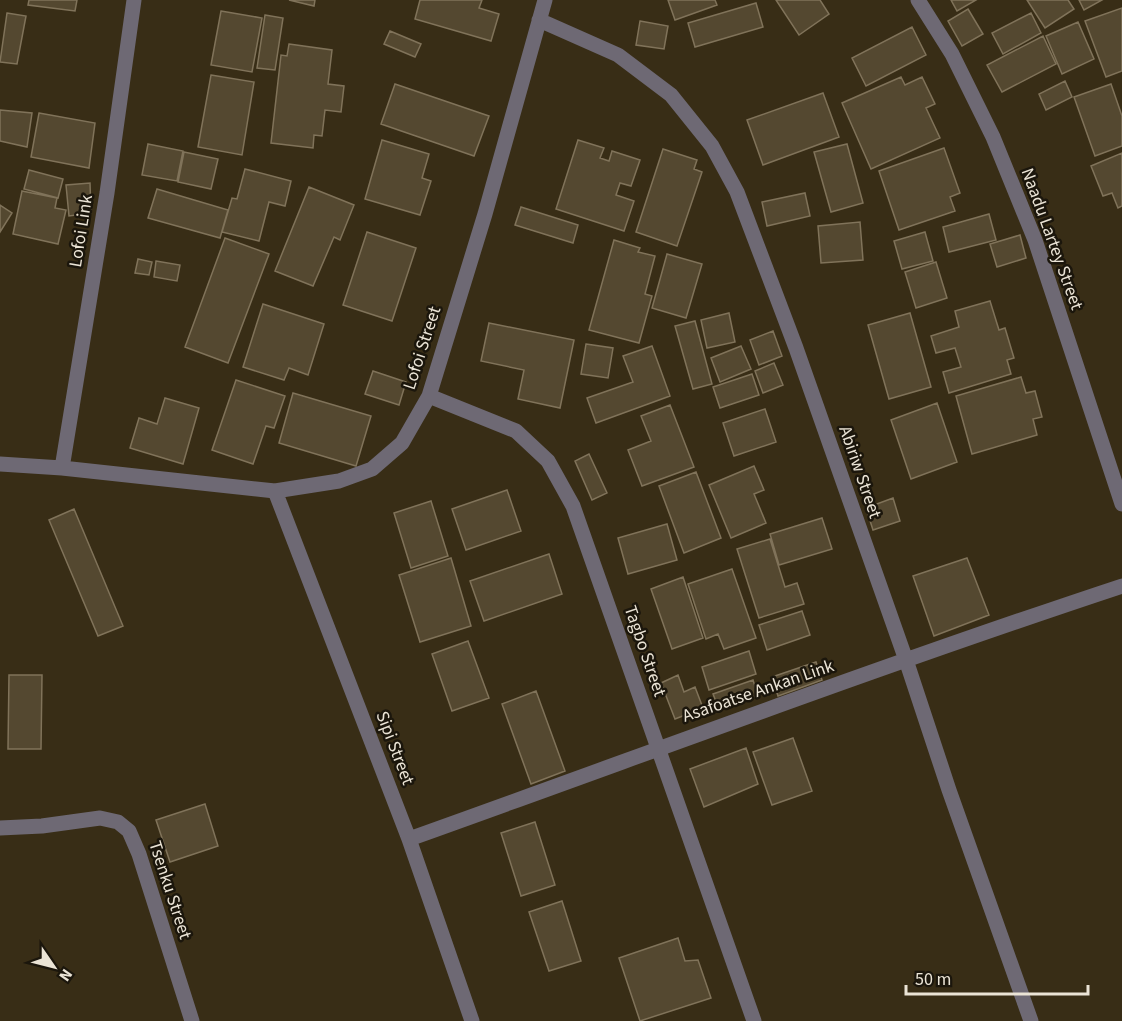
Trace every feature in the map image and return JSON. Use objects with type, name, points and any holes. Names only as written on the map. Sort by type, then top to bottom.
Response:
[{"type":"street","name":"Lofoi Link","points":[[62,468],[107,193],[134,0]]},
{"type":"street","name":"Lofoi Street","points":[[0,464],[62,468],[275,491],[339,481],[372,469],[402,443],[429,396],[485,214],[545,0]]},
{"type":"street","name":"Naadu Lartey Street","points":[[918,0],[952,54],[1006,168],[1035,240],[1122,504]]},
{"type":"street","name":"Abiriw Street","points":[[539,20],[618,55],[671,95],[712,146],[736,192],[792,338],[1031,1021]]},
{"type":"street","name":"Tagbo Street","points":[[429,396],[516,431],[548,461],[573,506],[754,1021]]},
{"type":"street","name":"Sipi Street","points":[[275,491],[409,838],[472,1021]]},
{"type":"street","name":"Asafoatse Ankan Link","points":[[409,838],[574,780],[658,747],[1122,586]]},
{"type":"street","name":"Tsenku Street","points":[[0,828],[100,818],[118,822],[129,831],[139,854],[192,1021]]},
{"type":"building","points":[[29,0],[77,0],[75,11],[28,5]]},
{"type":"building","points":[[289,0],[315,0],[314,6]]},
{"type":"building","points":[[420,0],[482,0],[479,8],[499,14],[491,41],[415,19]]},
{"type":"building","points":[[668,0],[715,0],[717,5],[675,20]]},
{"type":"building","points":[[776,0],[820,0],[829,14],[799,35]]},
{"type":"building","points":[[951,0],[976,0],[957,11]]},
{"type":"building","points":[[1027,0],[1068,0],[1074,9],[1045,28]]},
{"type":"building","points":[[1079,0],[1102,0],[1084,10]]},
{"type":"building","points":[[756,3],[763,27],[695,47],[688,23]]},
{"type":"building","points":[[1122,8],[1122,71],[1106,77],[1085,21]]},
{"type":"building","points":[[968,9],[983,34],[962,46],[948,21]]},
{"type":"building","points":[[221,11],[262,18],[252,72],[211,65]]},
{"type":"building","points":[[7,13],[26,16],[17,64],[0,62]]},
{"type":"building","points":[[1031,13],[1041,33],[1003,54],[992,33]]},
{"type":"building","points":[[265,15],[283,18],[275,70],[257,68]]},
{"type":"building","points":[[640,21],[668,26],[664,49],[636,45]]},
{"type":"building","points":[[1078,22],[1094,59],[1062,74],[1046,36]]},
{"type":"building","points":[[912,27],[926,55],[866,86],[852,58]]},
{"type":"building","points":[[390,31],[421,44],[415,57],[384,44]]},
{"type":"building","points":[[1043,36],[1056,64],[1002,92],[987,65]]},
{"type":"building","points":[[289,44],[332,50],[328,84],[344,86],[341,112],[325,110],[322,136],[314,135],[313,148],[271,143],[281,55],[287,56]]},
{"type":"building","points":[[211,75],[254,82],[242,155],[198,147]]},
{"type":"building","points":[[901,77],[905,85],[922,77],[935,104],[926,108],[940,138],[871,169],[842,103]]},
{"type":"building","points":[[1065,81],[1072,97],[1046,110],[1039,94]]},
{"type":"building","points":[[395,84],[489,116],[474,156],[381,124]]},
{"type":"building","points":[[1111,84],[1122,116],[1122,146],[1095,156],[1074,97]]},
{"type":"building","points":[[823,93],[839,137],[763,165],[747,120]]},
{"type":"building","points":[[0,110],[32,113],[27,147],[0,141]]},
{"type":"building","points":[[39,113],[95,123],[89,168],[31,157]]},
{"type":"building","points":[[382,140],[429,154],[422,178],[431,181],[420,215],[365,199]]},
{"type":"building","points":[[578,140],[604,148],[600,158],[609,161],[612,151],[640,160],[631,186],[620,183],[616,195],[634,201],[624,231],[556,209]]},
{"type":"building","points":[[148,144],[183,151],[177,181],[142,175]]},
{"type":"building","points":[[847,144],[863,203],[831,212],[814,152]]},
{"type":"building","points":[[944,148],[960,193],[950,197],[955,211],[899,230],[879,171]]},
{"type":"building","points":[[663,149],[697,160],[694,169],[702,172],[677,246],[636,232]]},
{"type":"building","points":[[184,152],[218,159],[211,189],[178,182]]},
{"type":"building","points":[[1122,153],[1122,206],[1118,208],[1112,193],[1103,196],[1091,166]]},
{"type":"building","points":[[245,169],[291,181],[285,206],[269,202],[259,241],[222,232],[232,198],[237,199]]},
{"type":"building","points":[[29,170],[63,179],[58,198],[24,189]]},
{"type":"building","points":[[90,183],[91,213],[69,216],[66,185]]},
{"type":"building","points":[[309,187],[354,205],[340,240],[334,237],[313,286],[275,271]]},
{"type":"building","points":[[157,189],[228,210],[220,238],[148,218]]},
{"type":"building","points":[[22,191],[57,198],[55,208],[66,210],[58,244],[13,234]]},
{"type":"building","points":[[805,193],[810,216],[767,226],[762,202]]},
{"type":"building","points":[[0,205],[12,213],[0,232]]},
{"type":"building","points":[[521,207],[578,225],[573,243],[515,225]]},
{"type":"building","points":[[989,214],[996,240],[949,252],[943,227]]},
{"type":"building","points":[[860,222],[863,260],[821,263],[818,226]]},
{"type":"building","points":[[367,232],[416,248],[392,321],[343,305]]},
{"type":"building","points":[[925,232],[933,261],[902,269],[894,241]]},
{"type":"building","points":[[1020,235],[1026,258],[997,267],[990,244]]},
{"type":"building","points":[[225,238],[269,254],[228,363],[185,347]]},
{"type":"building","points":[[614,240],[640,248],[638,252],[655,256],[645,294],[652,296],[639,343],[589,330]]},
{"type":"building","points":[[667,254],[702,264],[686,318],[652,308]]},
{"type":"building","points":[[138,259],[152,262],[149,275],[135,273]]},
{"type":"building","points":[[156,261],[180,265],[177,281],[154,277]]},
{"type":"building","points":[[936,262],[947,298],[916,308],[905,272]]},
{"type":"building","points":[[990,301],[999,330],[1005,328],[1014,358],[1007,360],[1011,374],[949,393],[943,372],[961,367],[955,348],[936,353],[931,336],[959,327],[955,311]]},
{"type":"building","points":[[263,304],[324,324],[308,375],[289,368],[284,380],[243,367]]},
{"type":"building","points":[[729,313],[735,342],[707,348],[701,320]]},
{"type":"building","points":[[910,313],[931,387],[889,399],[868,325]]},
{"type":"building","points":[[695,321],[712,384],[693,389],[675,326]]},
{"type":"building","points":[[489,323],[574,340],[560,408],[518,399],[524,370],[481,361]]},
{"type":"building","points":[[773,331],[782,356],[759,365],[750,340]]},
{"type":"building","points":[[586,344],[613,348],[608,378],[581,374]]},
{"type":"building","points":[[652,346],[670,396],[596,423],[587,398],[633,382],[623,356]]},
{"type":"building","points":[[741,346],[751,369],[720,382],[711,358]]},
{"type":"building","points":[[774,363],[783,385],[763,393],[755,371]]},
{"type":"building","points":[[373,371],[406,382],[399,405],[365,394]]},
{"type":"building","points":[[752,374],[759,395],[720,408],[713,387]]},
{"type":"building","points":[[1021,377],[1026,393],[1035,391],[1042,417],[1033,419],[1037,435],[972,454],[956,396]]},
{"type":"building","points":[[236,380],[285,396],[274,428],[266,426],[253,464],[212,450]]},
{"type":"building","points":[[293,393],[371,416],[356,466],[279,443]]},
{"type":"building","points":[[165,398],[199,408],[183,464],[130,448],[139,418],[157,424]]},
{"type":"building","points":[[937,403],[957,462],[911,479],[891,420]]},
{"type":"building","points":[[670,405],[694,467],[642,486],[628,450],[651,441],[641,416]]},
{"type":"building","points":[[765,409],[776,442],[734,456],[723,423]]},
{"type":"building","points":[[589,454],[607,493],[592,500],[575,461]]},
{"type":"building","points":[[754,466],[764,490],[754,494],[766,523],[731,538],[709,485]]},
{"type":"building","points":[[696,472],[721,538],[684,553],[659,486]]},
{"type":"building","points":[[507,490],[521,531],[466,550],[452,509]]},
{"type":"building","points":[[893,498],[900,521],[873,530],[866,508]]},
{"type":"building","points":[[431,501],[448,556],[411,568],[394,513]]},
{"type":"building","points":[[74,509],[123,626],[98,636],[49,520]]},
{"type":"building","points":[[822,518],[832,549],[779,565],[770,534]]},
{"type":"building","points":[[667,524],[677,560],[628,574],[618,538]]},
{"type":"building","points":[[770,539],[785,587],[797,583],[804,604],[759,618],[737,549]]},
{"type":"building","points":[[549,554],[562,594],[484,621],[470,581]]},
{"type":"building","points":[[451,558],[471,626],[420,642],[399,575]]},
{"type":"building","points":[[967,558],[989,615],[934,636],[913,576]]},
{"type":"building","points":[[732,569],[756,638],[724,649],[718,634],[706,639],[688,584]]},
{"type":"building","points":[[683,577],[703,638],[672,649],[651,589]]},
{"type":"building","points":[[802,611],[810,635],[767,650],[759,625]]},
{"type":"building","points":[[468,641],[489,698],[452,711],[432,654]]},
{"type":"building","points":[[749,651],[756,674],[709,690],[702,667]]},
{"type":"building","points":[[816,662],[822,680],[778,696],[772,677]]},
{"type":"building","points":[[9,675],[42,675],[41,749],[8,749]]},
{"type":"building","points":[[678,675],[684,692],[695,687],[703,708],[675,719],[661,683]]},
{"type":"building","points":[[753,680],[758,696],[719,709],[713,694]]},
{"type":"building","points":[[536,691],[565,771],[531,784],[502,704]]},
{"type":"building","points":[[793,738],[812,791],[772,805],[753,752]]},
{"type":"building","points":[[746,748],[758,784],[704,807],[690,769]]},
{"type":"building","points":[[205,804],[218,846],[170,862],[156,820]]},
{"type":"building","points":[[535,822],[555,885],[521,896],[501,833]]},
{"type":"building","points":[[562,901],[581,961],[549,971],[529,912]]},
{"type":"building","points":[[678,938],[685,961],[698,960],[711,998],[640,1021],[619,958]]}]
